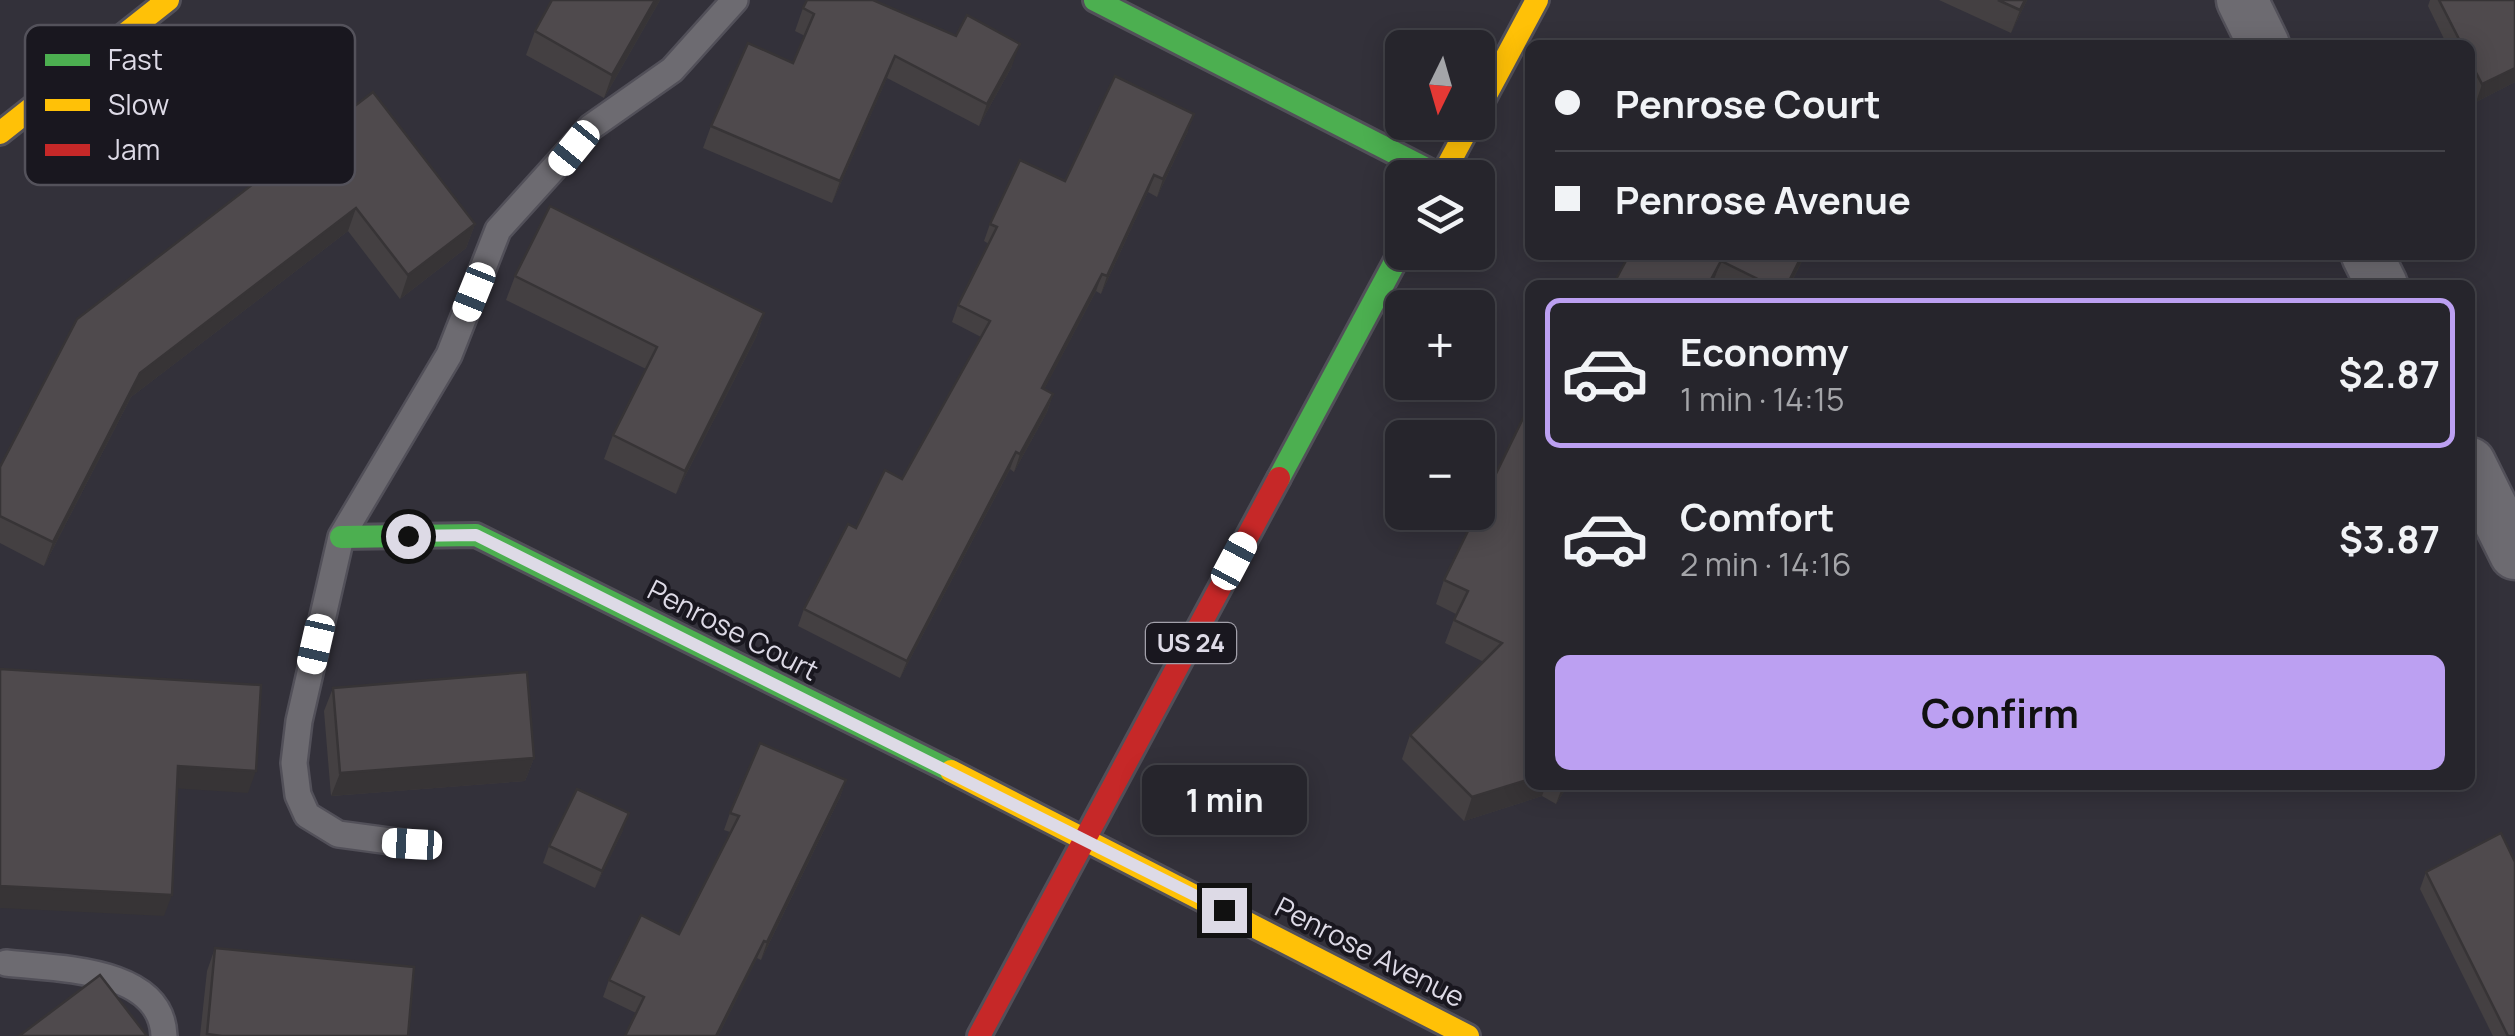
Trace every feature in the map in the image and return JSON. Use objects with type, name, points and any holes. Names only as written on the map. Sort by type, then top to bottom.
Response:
[{"type":"main road","points":[[136,25],[168,0]]},
{"type":"main road","points":[[1095,0],[1408,160]]},
{"type":"main road","points":[[1495,78],[1537,0]]},
{"type":"main road","points":[[0,133],[25,113]]},
{"type":"main road","name":"US 24","points":[[979,1036],[1391,270]]},
{"type":"main road","name":"Penrose Court","points":[[341,537],[476,535],[1085,838]]},
{"type":"main road","name":"Penrose Avenue","points":[[1085,838],[1468,1036]]},
{"type":"street","points":[[2242,0],[2262,40]]},
{"type":"street","points":[[2475,473],[2515,554]]},
{"type":"lane","points":[[412,844],[338,834],[307,815],[298,795],[294,762],[299,721],[341,537],[449,354],[498,230],[591,127],[672,70],[735,0]]},
{"type":"lane","points":[[6,963],[100,975],[125,984],[153,1002],[163,1018],[164,1036]]},
{"type":"building","points":[[552,0],[655,0],[612,75],[535,31]]},
{"type":"building","points":[[807,0],[873,0],[956,36],[967,15],[1020,44],[987,104],[895,56],[840,181],[711,126],[748,43],[793,63],[814,14],[803,8]]},
{"type":"building","points":[[1998,0],[2025,0],[2020,10]]},
{"type":"building","points":[[2439,0],[2515,0],[2515,68],[2482,84],[2475,71],[2475,40],[2459,40]]},
{"type":"building","points":[[1115,76],[1194,114],[1163,179],[1154,175],[1107,276],[1102,274],[1042,388],[1053,394],[1020,454],[1016,452],[907,661],[804,609],[848,524],[856,528],[885,470],[902,479],[990,321],[958,305],[997,227],[990,224],[1020,160],[1065,181]]},
{"type":"building","points":[[373,92],[475,224],[408,275],[356,208],[140,373],[53,542],[0,516],[0,467],[77,319],[252,185],[355,185],[355,106]]},
{"type":"building","points":[[550,206],[764,313],[685,471],[613,435],[657,347],[515,276]]},
{"type":"building","points":[[1626,260],[1800,260],[1790,280],[1760,280],[1721,261],[1711,280],[1616,280]]},
{"type":"building","points":[[1525,414],[1525,781],[1472,797],[1410,735],[1502,643],[1454,620],[1468,591],[1444,580],[1468,530],[1495,530],[1495,476]]},
{"type":"building","points":[[0,669],[261,685],[256,771],[178,766],[172,895],[0,886]]},
{"type":"building","points":[[527,672],[534,758],[340,773],[333,688]]},
{"type":"building","points":[[760,743],[846,780],[716,1036],[625,1036],[644,997],[609,980],[641,915],[679,934],[739,816],[730,813]]},
{"type":"building","points":[[577,789],[629,813],[602,871],[549,846]]},
{"type":"building","points":[[2501,833],[2515,862],[2515,1036],[2508,1036],[2426,872]]},
{"type":"building","points":[[215,948],[414,967],[408,1036],[207,1034]]},
{"type":"building","points":[[100,975],[147,1036],[19,1036]]},
{"type":"traffic: fast","points":[[1095,0],[1409,160]]},
{"type":"traffic: fast","points":[[1279,478],[1391,270]]},
{"type":"traffic: fast","points":[[341,537],[476,535],[951,771]]},
{"type":"traffic: slow","points":[[136,25],[168,0]]},
{"type":"traffic: slow","points":[[1495,78],[1537,0]]},
{"type":"traffic: slow","points":[[0,133],[25,113]]},
{"type":"traffic: slow","points":[[1451,160],[1461,140]]},
{"type":"traffic: slow","points":[[951,771],[1468,1036]]},
{"type":"traffic: jam","points":[[979,1036],[1279,478]]},
{"type":"route","points":[[408,536],[476,535],[1224,910]]}]
